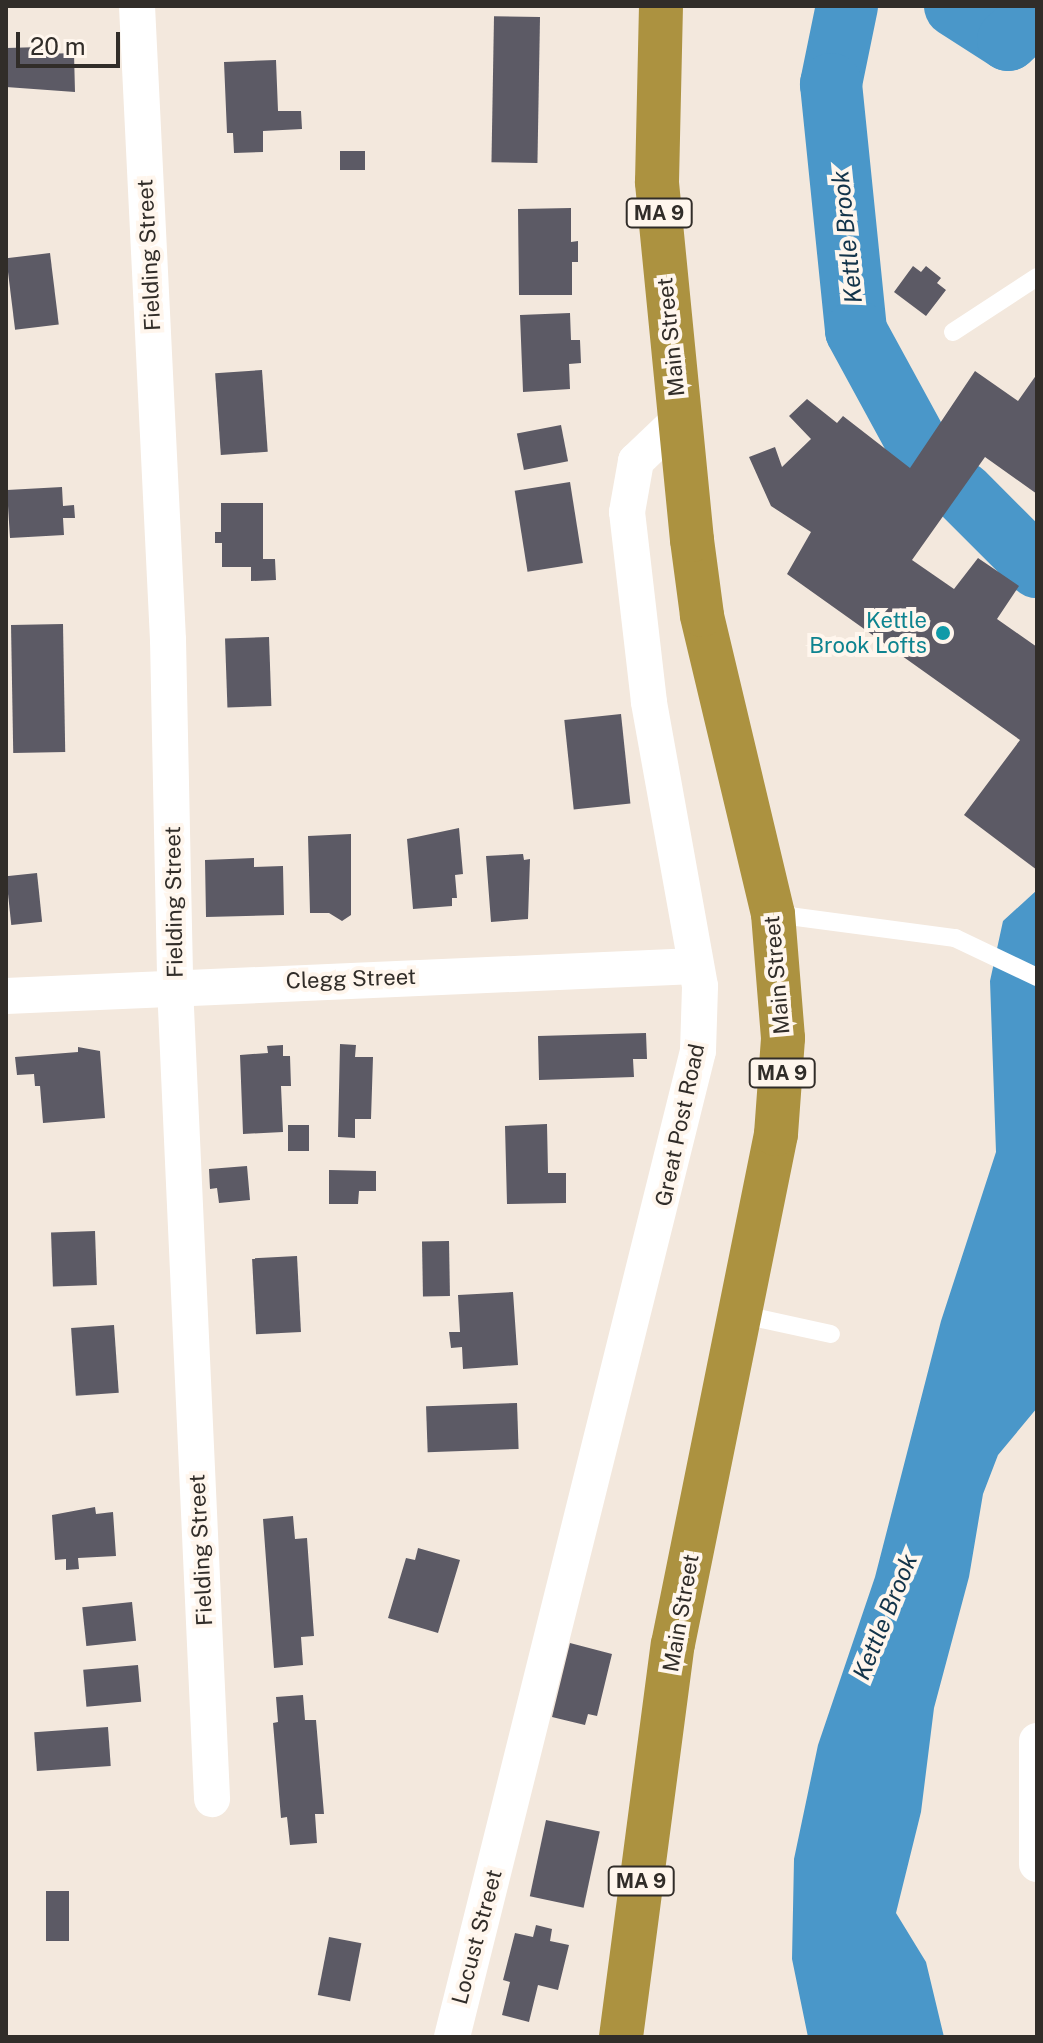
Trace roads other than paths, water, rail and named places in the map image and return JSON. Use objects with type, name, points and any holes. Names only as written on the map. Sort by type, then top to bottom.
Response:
[{"type":"highway","name":"Main Street","points":[[621,2037],[673,1644],[776,1134],[782,1070],[782,997],[773,914],[702,615],[679,420],[657,182],[661,6]]},
{"type":"street","name":"Fielding Street","points":[[137,6],[168,640],[175,986],[212,1799]]},
{"type":"street","name":"Great Post Road","points":[[503,1836],[695,1072],[701,1004],[674,820],[649,702],[627,512],[636,461],[679,420]]},
{"type":"street","name":"Clegg Street","points":[[6,996],[175,986],[695,966]]},
{"type":"street","points":[[1037,1741],[1037,1864]]},
{"type":"street","name":"Locust Street","points":[[452,2037],[503,1836]]},
{"type":"lane","points":[[953,332],[1037,277]]},
{"type":"lane","points":[[773,914],[955,938],[1037,977]]},
{"type":"lane","points":[[739,1314],[831,1334]]},
{"type":"water","points":[[1037,890],[1037,1408],[998,1455],[983,1494],[969,1577],[934,1708],[921,1812],[896,1913],[926,1962],[944,2037],[808,2037],[792,1959],[794,1859],[818,1745],[875,1577],[941,1321],[996,1152],[990,981],[1003,921]]},
{"type":"waterway","name":"Kettle Brook","points":[[847,6],[831,84],[856,331],[922,452]]},
{"type":"waterway","name":"Kettle Brook","points":[[955,6],[1008,40],[1037,14]]},
{"type":"waterway","name":"Kettle Brook","points":[[963,493],[1037,567]]},
{"type":"place","name":"Kettle Brook Lofts","points":[[943,633]]}]
